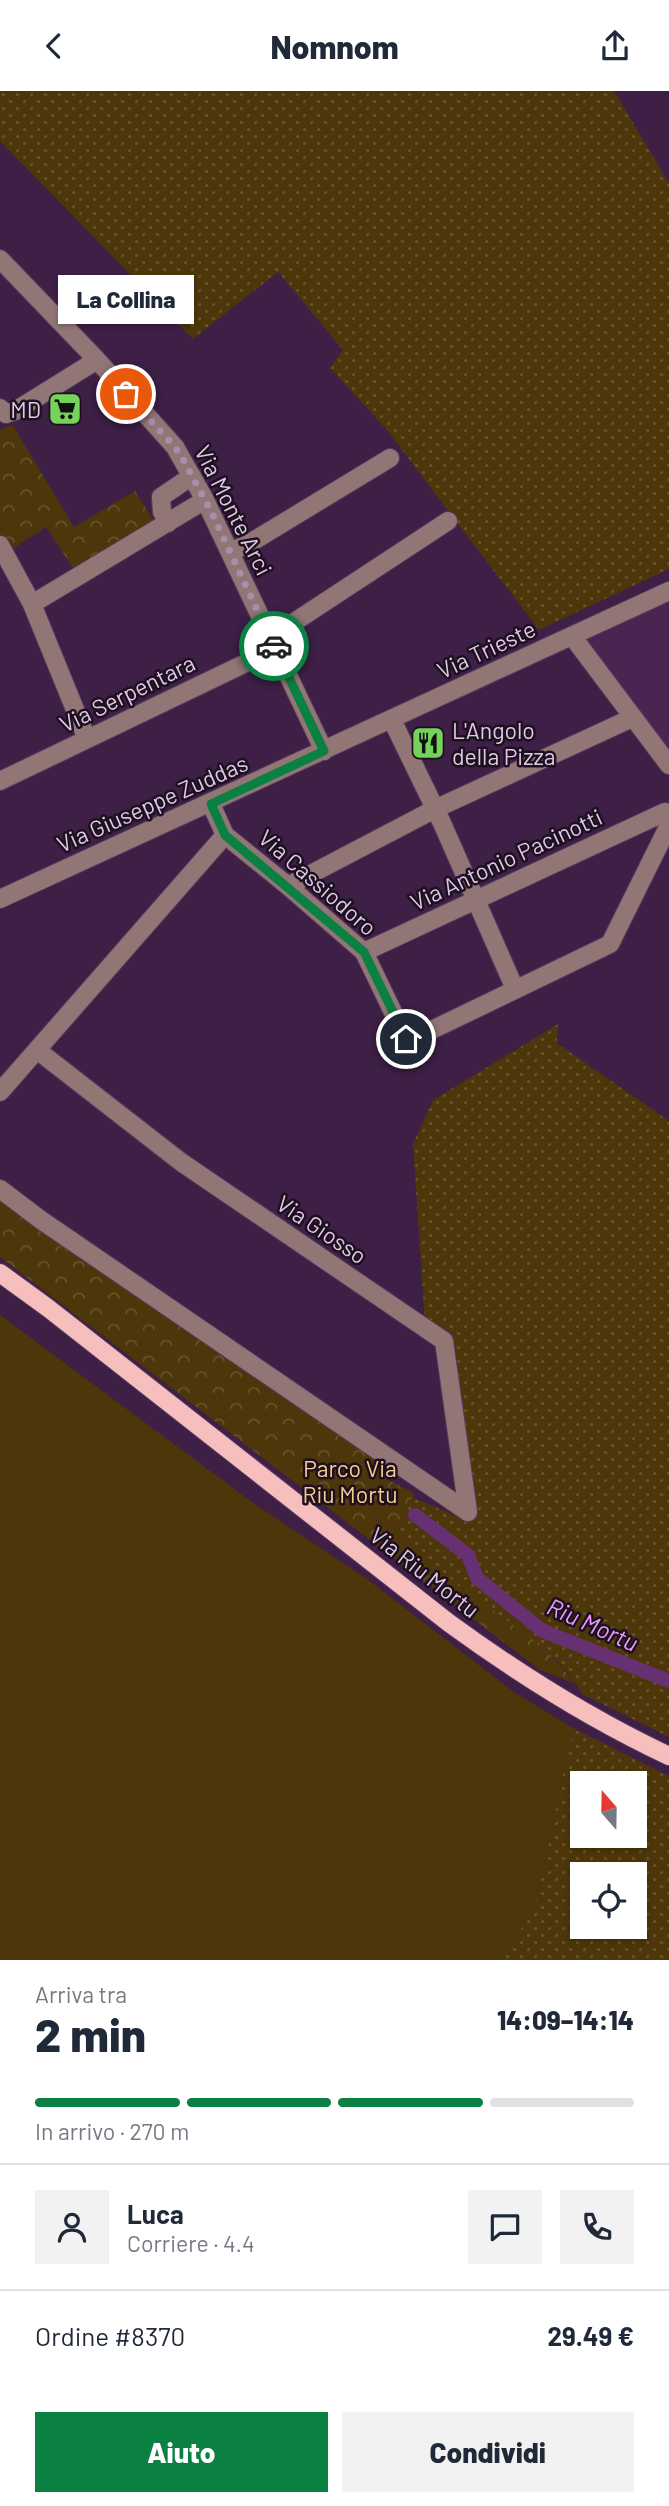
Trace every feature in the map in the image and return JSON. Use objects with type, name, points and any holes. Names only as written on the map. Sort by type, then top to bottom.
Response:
[{"type":"main road","name":"Via Riu Mortu","points":[[0,1273],[469,1638],[534,1683],[586,1714],[669,1756]]},
{"type":"street","name":"Via Monte Arci","points":[[0,259],[97,360],[175,447],[205,500],[324,751]]},
{"type":"street","points":[[2,413],[97,360]]},
{"type":"street","points":[[230,552],[250,543],[390,458]]},
{"type":"street","points":[[169,523],[162,512],[161,496],[192,476]]},
{"type":"street","points":[[32,604],[205,500]]},
{"type":"street","name":"Via Serpentara","points":[[0,781],[272,643],[448,521]]},
{"type":"street","points":[[0,545],[32,604],[87,739]]},
{"type":"street","name":"Via Trieste","points":[[324,751],[669,591]]},
{"type":"street","points":[[572,636],[669,765]]},
{"type":"street","points":[[288,886],[435,809],[632,718]]},
{"type":"street","points":[[392,720],[515,989],[610,944],[669,825]]},
{"type":"street","name":"Via Giuseppe Zuddas","points":[[0,899],[324,751]]},
{"type":"street","name":"Via Cassiodoro","points":[[211,804],[225,835],[364,952],[406,1039],[411,1040],[515,989]]},
{"type":"street","name":"Via Antonio Pacinotti","points":[[364,952],[669,813]]},
{"type":"street","points":[[0,1092],[225,835]]},
{"type":"street","name":"Via Giosso","points":[[0,1189],[41,1220],[468,1512],[444,1341],[191,1169],[37,1050]]},
{"type":"shaded area","points":[[669,594],[669,771],[572,636]]},
{"type":"green space","points":[[0,91],[614,91],[669,183],[669,569],[539,630],[386,429],[330,368],[343,350],[278,272],[193,339],[0,141]]},
{"type":"green space","points":[[12,424],[74,527],[135,491],[154,521],[75,571],[46,527],[9,551],[0,535],[0,430]]},
{"type":"green space","points":[[558,1024],[557,1043],[669,1121],[669,1737],[582,1694],[571,1676],[542,1647],[457,1585],[399,1530],[412,1497],[463,1519],[473,1514],[451,1340],[425,1323],[413,1144],[433,1100]]},
{"type":"green space","name":"Parco Via Riu Mortu","points":[[0,1187],[392,1470],[386,1479],[414,1493],[399,1530],[457,1585],[544,1647],[576,1684],[540,1670],[0,1257]]},
{"type":"green space","points":[[0,1315],[256,1505],[367,1579],[514,1692],[573,1728],[534,1911],[498,1960],[0,1960]]},
{"type":"green space","points":[[573,1728],[669,1776],[669,1960],[498,1960],[534,1911]]},
{"type":"waterway","name":"Riu Mortu","points":[[415,1515],[468,1555],[477,1578],[543,1631],[669,1681]]},
{"type":"way so far","points":[[126,394],[175,447],[185,463],[211,511],[274,646]]},
{"type":"place","name":"La Collina","points":[[126,394]]},
{"type":"place","name":"MD","points":[[65,409]]},
{"type":"place","name":"L'Angolo della Pizza","points":[[428,743]]},
{"type":"route","points":[[274,646],[324,751],[211,804],[225,835],[364,952],[406,1039]]}]
